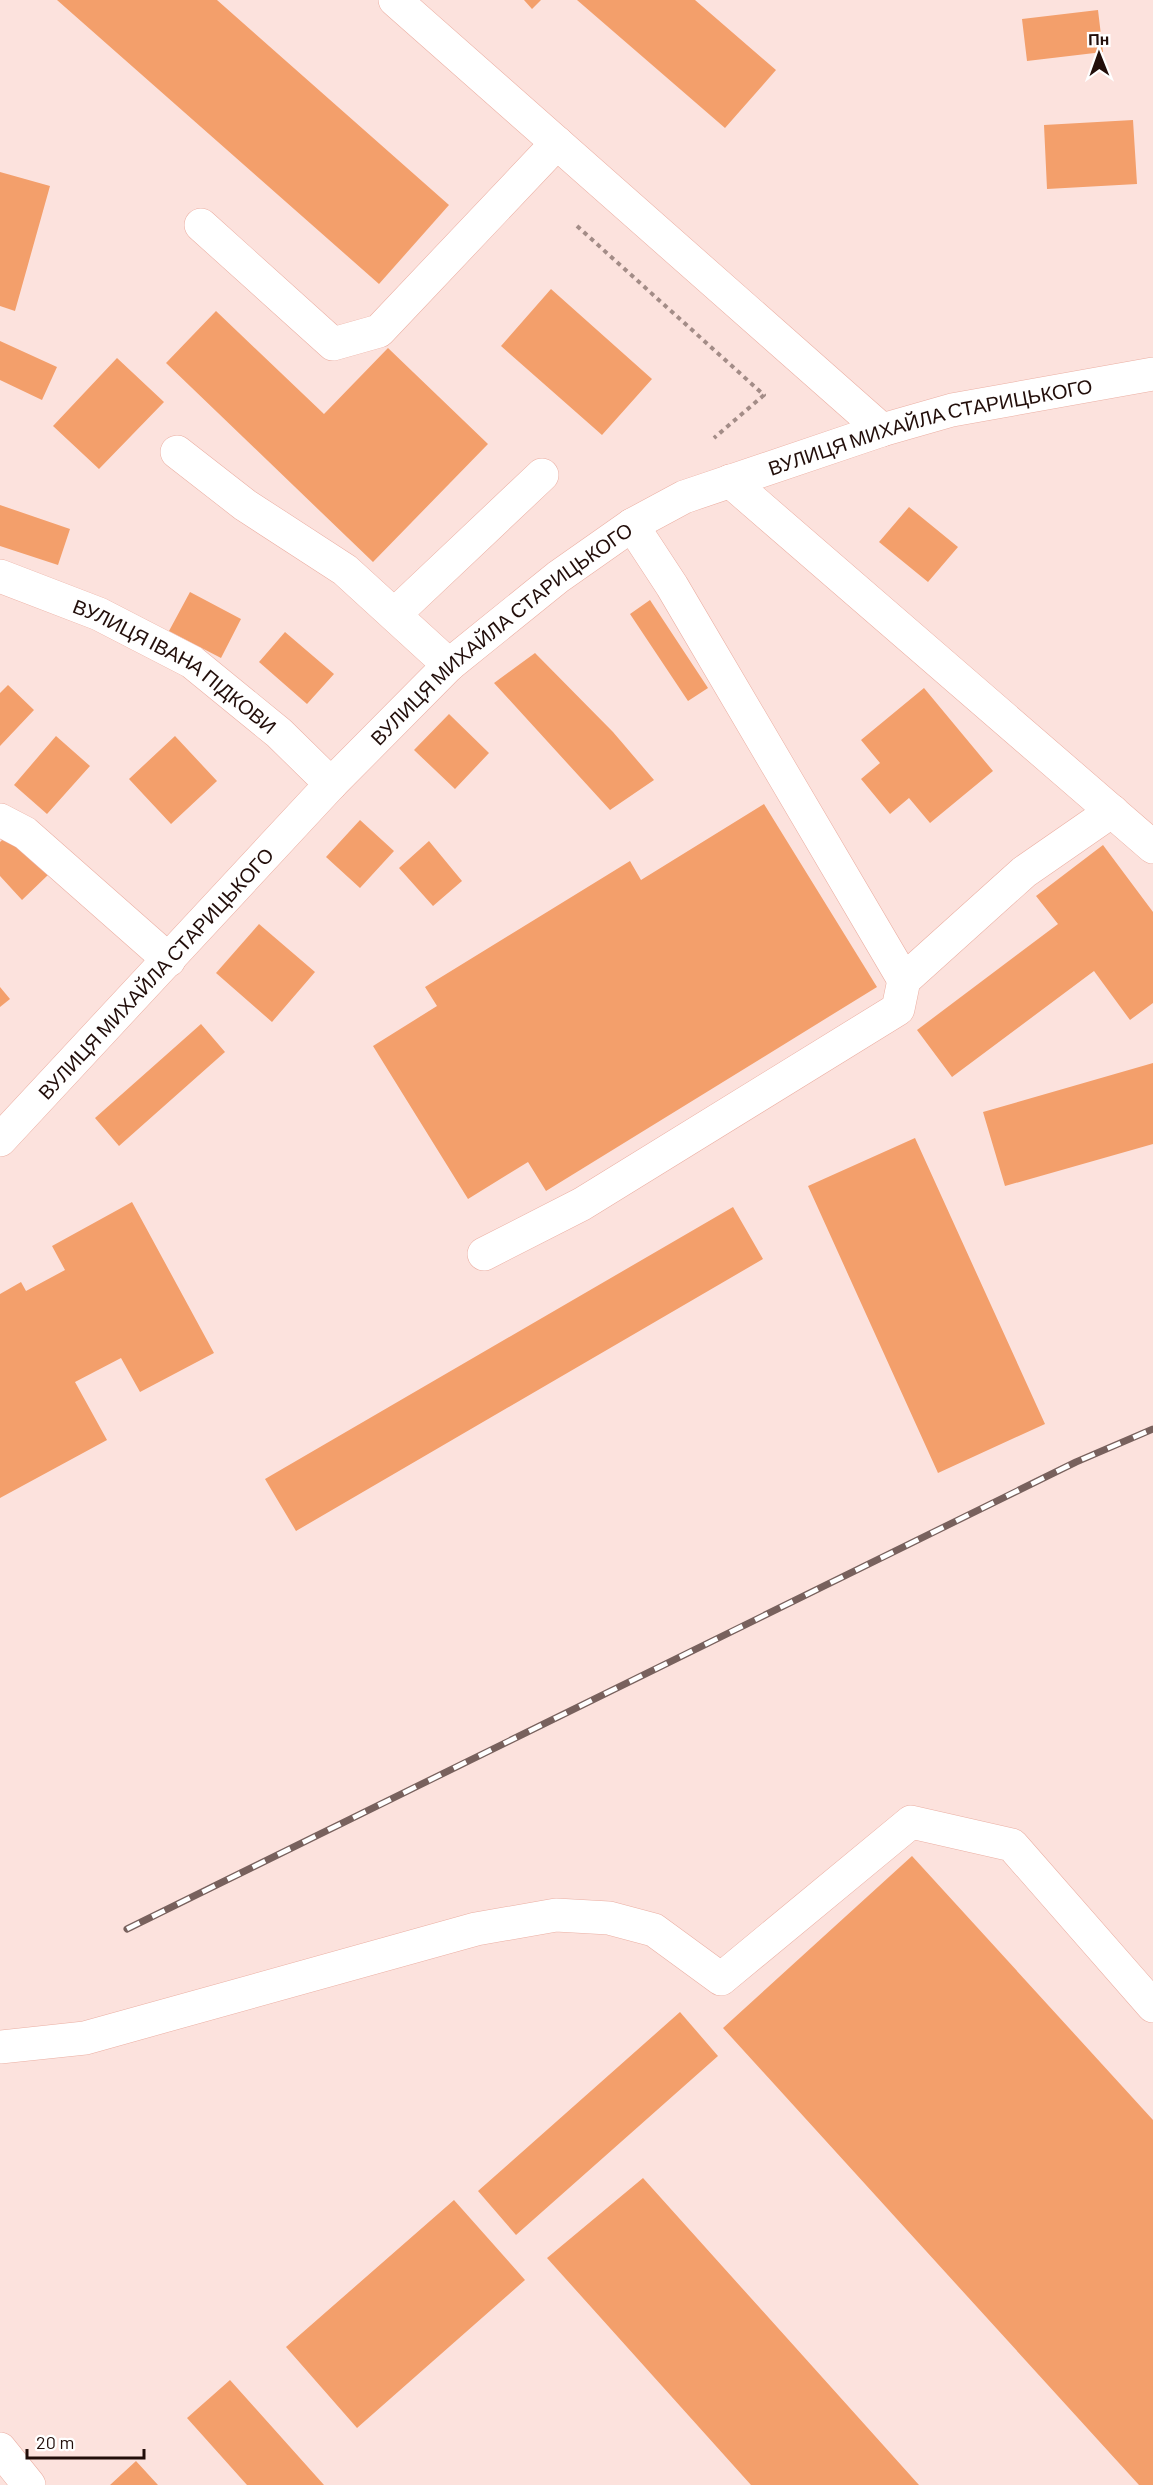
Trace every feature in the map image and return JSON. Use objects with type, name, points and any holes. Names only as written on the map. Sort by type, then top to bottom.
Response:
[{"type":"street","points":[[395,0],[882,429]]},
{"type":"street","points":[[201,225],[333,344],[379,331],[557,143]]},
{"type":"street","name":"ВУЛИЦЯ МИХАЙЛА СТАРИЦЬКОГО","points":[[0,1140],[331,784],[449,665],[558,577],[632,525],[684,497],[882,429],[952,410],[1153,374]]},
{"type":"street","points":[[177,452],[245,505],[345,570],[449,665]]},
{"type":"street","points":[[394,614],[542,475]]},
{"type":"street","points":[[729,481],[1153,847]]},
{"type":"street","points":[[632,525],[672,585],[904,980]]},
{"type":"street","name":"ВУЛИЦЯ ІВАНА ПІДКОВИ","points":[[0,576],[99,614],[192,662],[279,733],[331,784]]},
{"type":"street","points":[[484,1254],[582,1204],[898,1008],[904,980],[1024,872],[1112,811]]},
{"type":"street","points":[[0,820],[25,834],[169,960]]},
{"type":"street","points":[[0,2047],[85,2038],[476,1929],[556,1915],[609,1918],[654,1930],[721,1979],[910,1822],[1012,1845],[1153,2006]]},
{"type":"street","points":[[0,2450],[29,2485]]},
{"type":"path","points":[[578,226],[764,395],[714,438]]},
{"type":"building","points":[[57,0],[217,0],[449,205],[379,284]]},
{"type":"building","points":[[524,0],[541,0],[532,9]]},
{"type":"building","points":[[577,0],[695,0],[776,70],[725,128]]},
{"type":"building","points":[[1098,10],[1103,52],[1027,61],[1022,19]]},
{"type":"building","points":[[1133,120],[1137,184],[1047,189],[1044,125]]},
{"type":"building","points":[[0,172],[50,186],[15,311],[0,306]]},
{"type":"building","points":[[551,289],[652,379],[602,435],[501,346]]},
{"type":"building","points":[[216,311],[324,414],[388,348],[488,444],[373,562],[166,363]]},
{"type":"building","points":[[0,341],[57,367],[42,400],[0,380]]},
{"type":"building","points":[[117,358],[164,402],[99,469],[53,426]]},
{"type":"building","points":[[0,505],[70,529],[58,565],[0,546]]},
{"type":"building","points":[[909,507],[958,547],[928,582],[879,542]]},
{"type":"building","points":[[190,592],[241,619],[221,658],[169,631]]},
{"type":"building","points":[[650,600],[708,688],[688,701],[630,614]]},
{"type":"building","points":[[285,632],[334,674],[307,704],[259,662]]},
{"type":"building","points":[[535,653],[613,732],[654,780],[610,810],[494,683]]},
{"type":"building","points":[[8,685],[34,710],[0,746],[0,693]]},
{"type":"building","points":[[924,688],[993,771],[930,823],[909,798],[890,814],[861,779],[880,763],[861,740]]},
{"type":"building","points":[[449,714],[489,753],[455,789],[414,750]]},
{"type":"building","points":[[56,736],[90,766],[47,814],[14,785]]},
{"type":"building","points":[[175,736],[217,781],[171,824],[129,779]]},
{"type":"building","points":[[764,804],[877,987],[546,1191],[528,1162],[468,1199],[373,1046],[437,1006],[425,987],[630,861],[641,880]]},
{"type":"building","points":[[360,820],[394,851],[360,888],[326,857]]},
{"type":"building","points":[[10,832],[49,874],[22,900],[0,876],[0,842]]},
{"type":"building","points":[[429,841],[462,881],[433,906],[399,868]]},
{"type":"building","points":[[1103,845],[1153,912],[1153,1003],[1130,1020],[1094,971],[952,1077],[917,1030],[1058,924],[1036,896]]},
{"type":"building","points":[[259,924],[315,972],[272,1022],[216,973]]},
{"type":"building","points":[[0,987],[10,999],[0,1007]]},
{"type":"building","points":[[201,1024],[225,1052],[119,1146],[95,1118]]},
{"type":"building","points":[[1153,1063],[1153,1144],[1005,1186],[983,1112]]},
{"type":"building","points":[[915,1138],[1045,1424],[938,1473],[808,1186]]},
{"type":"building","points":[[132,1202],[214,1353],[140,1392],[121,1358],[75,1382],[107,1440],[0,1498],[0,1294],[21,1282],[26,1291],[65,1270],[52,1246]]},
{"type":"building","points":[[733,1207],[763,1259],[296,1531],[265,1479]]},
{"type":"building","points":[[912,1856],[1153,2120],[1153,2485],[1139,2485],[723,2028]]},
{"type":"building","points":[[680,2012],[718,2056],[516,2235],[478,2191]]},
{"type":"building","points":[[643,2178],[919,2485],[751,2485],[547,2258]]},
{"type":"building","points":[[454,2200],[525,2280],[357,2428],[286,2347]]},
{"type":"building","points":[[230,2380],[324,2485],[247,2485],[187,2418]]},
{"type":"building","points":[[136,2461],[158,2485],[110,2485]]},
{"type":"railway","points":[[127,1929],[1076,1462],[1153,1429]]}]
